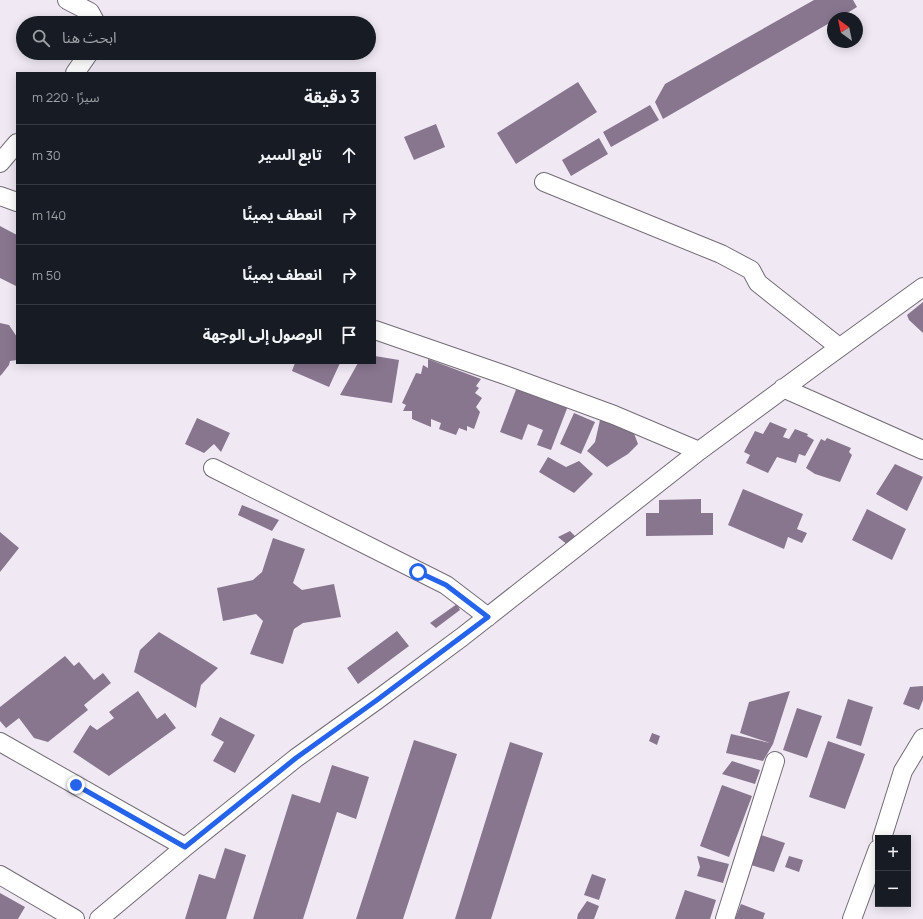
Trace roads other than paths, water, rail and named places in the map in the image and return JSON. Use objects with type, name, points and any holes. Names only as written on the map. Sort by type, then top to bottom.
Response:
[{"type":"street","points":[[67,0],[90,12],[92,16]]},
{"type":"street","points":[[76,72],[84,60]]},
{"type":"street","points":[[0,163],[16,144]]},
{"type":"street","points":[[544,182],[713,251],[751,270],[758,283],[839,348]]},
{"type":"street","points":[[0,196],[16,202]]},
{"type":"street","points":[[99,919],[185,847],[296,758],[488,617],[699,451],[783,388],[923,287]]},
{"type":"street","points":[[376,330],[506,375],[614,415],[699,451]]},
{"type":"street","points":[[783,388],[923,450]]},
{"type":"street","points":[[213,468],[446,585],[488,617]]},
{"type":"street","points":[[883,835],[903,771],[923,738]]},
{"type":"street","points":[[0,742],[185,847]]},
{"type":"street","points":[[725,919],[775,761]]},
{"type":"street","points":[[852,919],[875,858]]},
{"type":"street","points":[[0,875],[75,919]]}]
